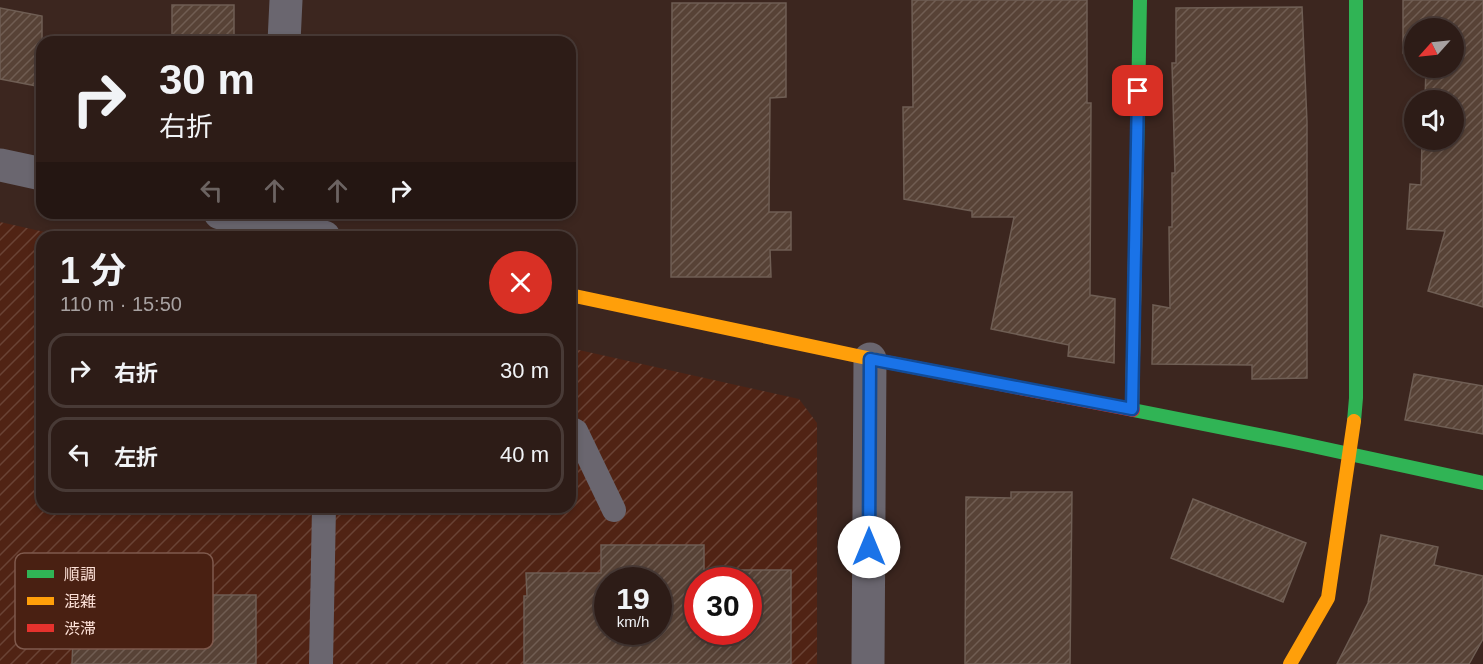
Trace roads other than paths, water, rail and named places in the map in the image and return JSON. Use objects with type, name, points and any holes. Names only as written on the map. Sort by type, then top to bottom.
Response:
[{"type":"street","points":[[284,36],[286,0]]},
{"type":"street","points":[[1132,409],[1140,0]]},
{"type":"street","points":[[1290,664],[1328,598],[1350,454],[1356,398],[1356,0]]},
{"type":"street","points":[[0,165],[36,173]]},
{"type":"street","points":[[276,219],[308,231]]},
{"type":"street","points":[[576,296],[870,359],[1132,409],[1483,483]]},
{"type":"street","points":[[868,664],[870,359]]},
{"type":"lane","points":[[576,430],[614,510]]},
{"type":"lane","points":[[321,664],[324,513]]}]
